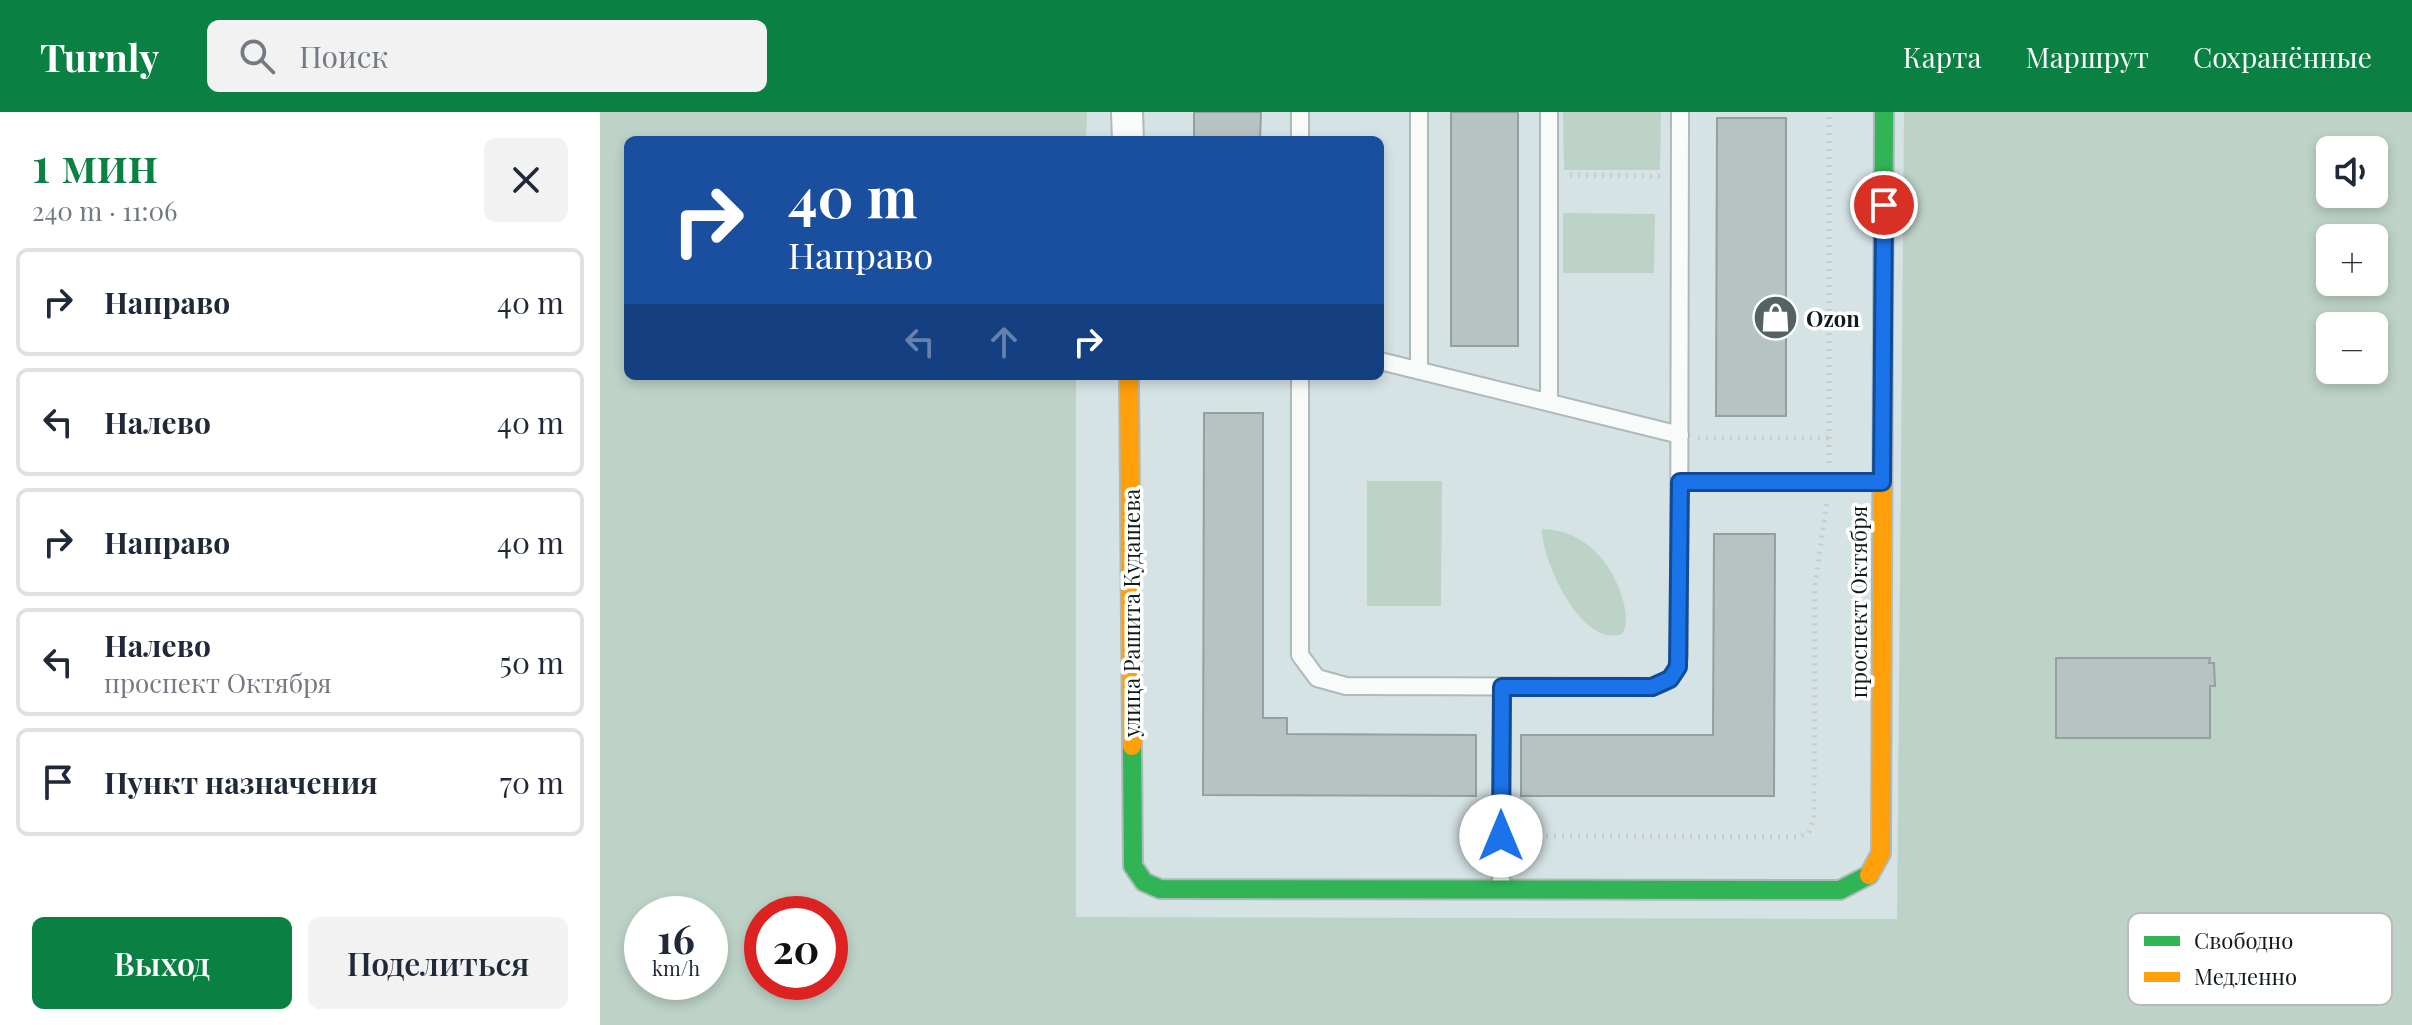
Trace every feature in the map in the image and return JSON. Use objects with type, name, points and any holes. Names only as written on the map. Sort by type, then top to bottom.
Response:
[{"type":"street","points":[[1127,112],[1128,136]]},
{"type":"street","name":"проспект Октября","points":[[1501,890],[1840,890],[1867,878],[1881,853],[1884,112]]},
{"type":"street","name":"улица Рашита Кудашева","points":[[1129,380],[1133,850],[1138,876],[1160,889],[1501,890]]},
{"type":"lane","points":[[1300,112],[1300,136]]},
{"type":"lane","points":[[1419,112],[1419,370]]},
{"type":"lane","points":[[1549,112],[1549,400]]},
{"type":"lane","points":[[1300,380],[1300,655],[1307,668],[1328,684],[1346,686],[1652,687],[1670,679],[1679,656],[1680,112]]},
{"type":"lane","points":[[1384,362],[1549,400],[1680,436]]},
{"type":"lane","points":[[1680,482],[1882,482]]},
{"type":"lane","points":[[1501,890],[1502,687]]},
{"type":"path","points":[[1501,836],[1800,837],[1809,832],[1814,819],[1815,569],[1829,482],[1829,112]]},
{"type":"path","points":[[1549,175],[1680,176]]},
{"type":"path","points":[[1680,436],[1829,438]]},
{"type":"green space","points":[[600,112],[1087,112],[1086,136],[624,136],[624,380],[1076,380],[1076,917],[1897,919],[1904,112],[2412,112],[2412,1025],[600,1025]]},
{"type":"green space","points":[[1563,112],[1661,112],[1660,170],[1564,170]]},
{"type":"green space","points":[[1563,213],[1655,214],[1654,273],[1563,273]]},
{"type":"green space","points":[[1367,481],[1442,481],[1441,606],[1367,606]]},
{"type":"green space","points":[[1542,529],[1558,531],[1585,543],[1605,563],[1624,604],[1626,623],[1622,634],[1607,635],[1592,628],[1579,615],[1557,580]]},
{"type":"building","points":[[1194,112],[1261,112],[1260,136],[1194,136]]},
{"type":"building","points":[[1451,112],[1518,112],[1518,346],[1451,346]]},
{"type":"building","points":[[1717,118],[1786,118],[1786,416],[1716,416]]},
{"type":"building","points":[[1204,413],[1263,413],[1263,718],[1287,718],[1287,734],[1476,735],[1476,796],[1203,795]]},
{"type":"building","points":[[1714,534],[1775,534],[1774,796],[1521,796],[1521,735],[1713,735]]},
{"type":"building","points":[[2056,658],[2210,658],[2209,663],[2214,663],[2215,686],[2210,686],[2210,738],[2056,738]]},
{"type":"traffic: fast","points":[[1883,323],[1884,112]]},
{"type":"traffic: fast","points":[[1132,746],[1133,866],[1144,882],[1160,889],[1840,890],[1869,875]]},
{"type":"traffic: slow","points":[[1869,875],[1881,853],[1883,323]]},
{"type":"traffic: slow","points":[[1129,380],[1132,746]]},
{"type":"place","name":"Ozon","points":[[1775,318]]},
{"type":"route","points":[[1501,836],[1502,687],[1652,687],[1664,684],[1678,667],[1680,482],[1882,482],[1884,205]]}]
